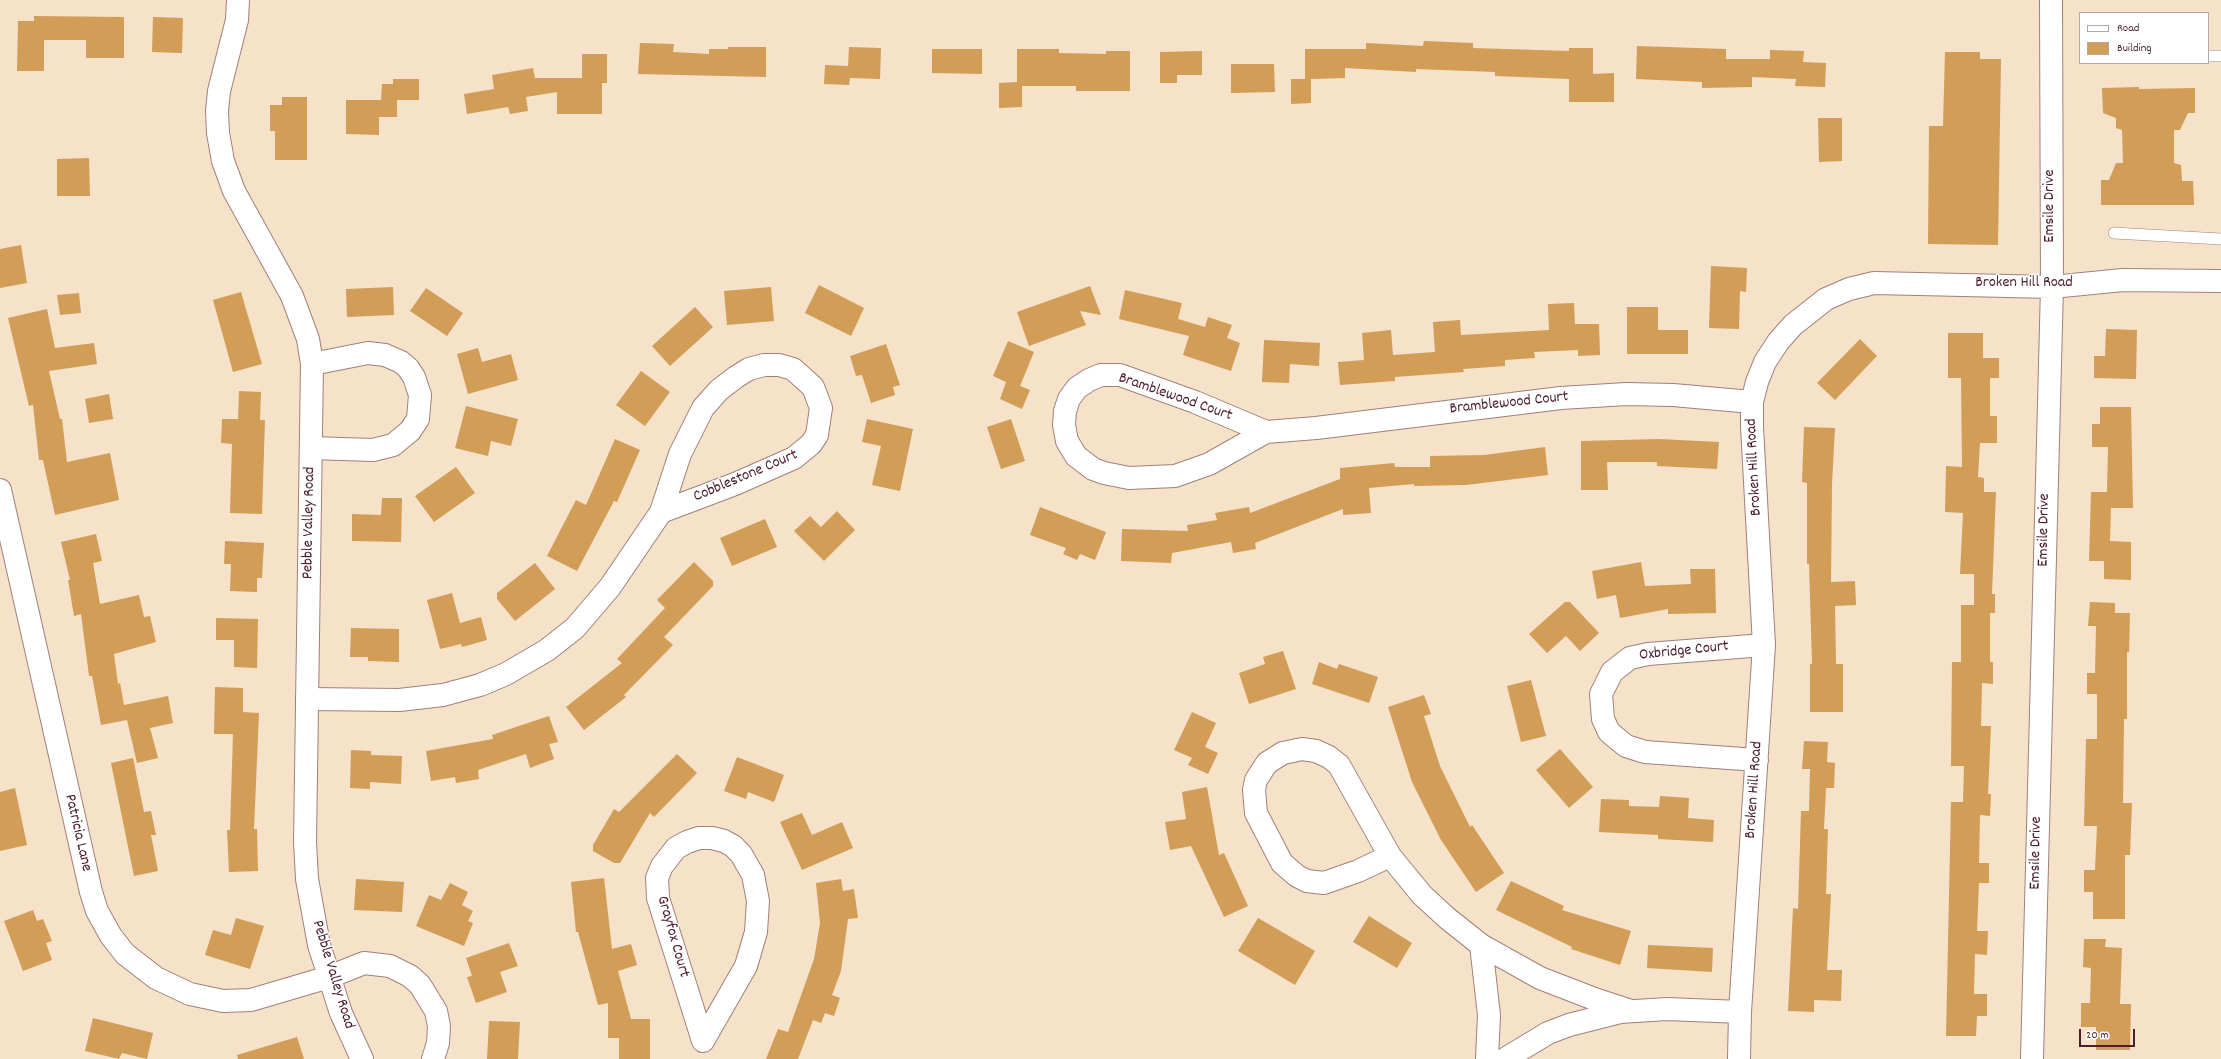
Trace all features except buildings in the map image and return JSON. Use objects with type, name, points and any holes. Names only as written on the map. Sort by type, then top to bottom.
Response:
[{"type":"street","name":"Pebble Valley Road","points":[[238,0],[237,20],[224,66],[217,111],[218,133],[223,161],[234,190],[300,313],[308,339],[312,364],[312,448],[305,842],[307,879],[314,926],[329,977],[341,1013],[362,1059]]},
{"type":"street","name":"Emsile Drive","points":[[2032,1059],[2052,287],[2051,0]]},
{"type":"street","name":"Broken Hill Road","points":[[1739,1059],[1740,1012],[1764,645],[1752,427],[1752,402],[1756,382],[1765,362],[1778,342],[1793,325],[1826,299],[1849,289],[1874,283],[2052,287],[2123,280],[2221,281]]},
{"type":"street","points":[[312,364],[368,353],[385,354],[401,362],[408,368],[418,386],[420,395],[418,419],[410,431],[393,445],[373,450],[312,448]]},
{"type":"street","name":"Cobblestone Court","points":[[307,699],[399,700],[443,695],[480,685],[506,674],[547,650],[575,628],[610,587],[661,512],[688,434],[703,408],[719,390],[749,369],[764,365],[779,365],[793,369],[813,387],[821,408],[820,421],[817,435],[805,451],[794,458],[735,484],[661,512]]},
{"type":"street","name":"Bramblewood Court","points":[[1266,432],[1195,402],[1120,375],[1100,375],[1077,388],[1069,399],[1065,411],[1064,424],[1071,449],[1083,462],[1104,473],[1129,478],[1156,478],[1185,473],[1209,464],[1266,432],[1316,428],[1569,397],[1626,394],[1673,395],[1752,402]]},
{"type":"street","name":"Patricia Lane","points":[[0,490],[89,884],[97,911],[111,936],[125,954],[150,974],[190,994],[223,1001],[250,1000],[329,977],[364,963],[390,966],[410,976],[420,985],[436,1011],[439,1026],[438,1044],[433,1059]]},
{"type":"street","name":"Oxbridge Court","points":[[1757,760],[1645,752],[1626,746],[1609,732],[1603,719],[1601,694],[1612,672],[1630,658],[1648,654],[1764,645]]},
{"type":"street","points":[[1390,856],[1358,871],[1324,883],[1307,881],[1297,876],[1282,863],[1256,813],[1254,790],[1267,763],[1292,750],[1316,751],[1329,757],[1339,765],[1349,781],[1390,856],[1422,895],[1447,918],[1482,945],[1540,978],[1597,1000],[1631,1010]]},
{"type":"street","name":"Grayfox Court","points":[[700,838],[712,838],[733,846],[744,858],[753,874],[758,901],[756,932],[746,966],[700,1050],[658,898],[658,878],[662,866],[676,848],[687,842],[700,838]]},
{"type":"street","points":[[1482,945],[1489,1015],[1487,1059]]},
{"type":"street","points":[[1505,1059],[1530,1043],[1569,1025],[1603,1015],[1631,1010],[1667,1009],[1740,1012]]},
{"type":"lane","points":[[2209,56],[2221,56]]},
{"type":"lane","points":[[2114,233],[2221,239]]}]
